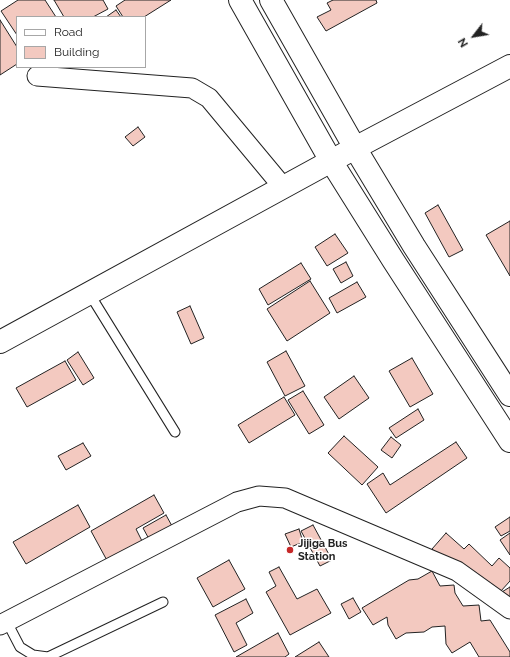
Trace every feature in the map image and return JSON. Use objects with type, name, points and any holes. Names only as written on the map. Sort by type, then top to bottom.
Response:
[{"type":"main road","points":[[240,0],[332,161],[393,260],[510,441]]},
{"type":"main road","points":[[271,0],[355,148],[414,246],[510,395]]},
{"type":"main road","points":[[0,342],[355,148],[510,66]]},
{"type":"street","points":[[37,76],[192,88],[209,98],[283,187]]},
{"type":"street","points":[[3,624],[237,502],[259,496],[285,498],[457,571],[510,609]]},
{"type":"lane","points":[[89,293],[175,432]]},
{"type":"lane","points":[[3,624],[20,647],[33,655],[48,657],[163,602]]},
{"type":"building","points":[[18,0],[45,0],[55,16],[16,16],[16,34],[1,11]]},
{"type":"building","points":[[54,0],[103,0],[108,9],[95,16],[63,16]]},
{"type":"building","points":[[125,0],[171,0],[146,16],[122,16],[116,6]]},
{"type":"building","points":[[333,0],[376,0],[377,3],[326,31],[317,17],[331,10],[327,3]]},
{"type":"building","points":[[116,10],[120,16],[107,16]]},
{"type":"building","points":[[0,20],[16,45],[16,65],[0,75]]},
{"type":"building","points":[[138,127],[145,137],[133,146],[125,137]]},
{"type":"building","points":[[438,205],[463,250],[449,257],[425,213]]},
{"type":"building","points":[[510,221],[510,276],[486,235]]},
{"type":"building","points":[[335,234],[348,253],[327,266],[315,247]]},
{"type":"building","points":[[346,262],[353,276],[341,283],[333,269]]},
{"type":"building","points":[[301,263],[311,279],[268,305],[259,289]]},
{"type":"building","points":[[310,281],[330,313],[287,341],[267,309]]},
{"type":"building","points":[[357,282],[366,297],[337,313],[329,298]]},
{"type":"building","points":[[190,306],[204,338],[191,344],[177,312]]},
{"type":"building","points":[[286,351],[305,386],[285,396],[267,362]]},
{"type":"building","points":[[78,352],[94,378],[83,385],[67,360]]},
{"type":"building","points":[[412,358],[433,394],[410,407],[389,371]]},
{"type":"building","points":[[65,361],[76,380],[27,407],[16,388]]},
{"type":"building","points":[[354,376],[369,398],[339,419],[324,397]]},
{"type":"building","points":[[303,391],[324,425],[309,434],[288,400]]},
{"type":"building","points":[[284,397],[295,415],[249,443],[238,425]]},
{"type":"building","points":[[418,409],[424,420],[396,438],[389,428]]},
{"type":"building","points":[[344,436],[378,467],[362,485],[328,453]]},
{"type":"building","points":[[391,437],[401,445],[392,458],[381,450]]},
{"type":"building","points":[[456,442],[467,458],[386,513],[367,484],[383,473],[390,485]]},
{"type":"building","points":[[83,443],[91,456],[66,470],[58,456]]},
{"type":"building","points":[[154,495],[164,513],[136,529],[145,547],[110,566],[91,531]]},
{"type":"building","points":[[78,505],[90,527],[26,564],[13,542]]},
{"type":"building","points":[[166,515],[178,537],[155,550],[143,528]]},
{"type":"building","points":[[510,517],[510,531],[501,536],[495,527]]},
{"type":"building","points":[[313,525],[332,560],[320,566],[301,531]]},
{"type":"building","points":[[299,529],[303,542],[291,547],[285,534]]},
{"type":"building","points":[[446,533],[464,549],[469,544],[492,566],[499,558],[510,568],[510,581],[491,602],[432,549]]},
{"type":"building","points":[[510,533],[510,555],[500,540]]},
{"type":"building","points":[[229,560],[245,589],[213,607],[197,578]]},
{"type":"building","points":[[279,567],[297,599],[317,589],[331,613],[290,635],[266,592],[276,586],[269,572]]},
{"type":"building","points":[[432,571],[440,586],[454,585],[455,593],[463,606],[479,605],[481,621],[490,620],[510,652],[510,657],[479,657],[470,642],[452,653],[446,644],[445,626],[432,627],[424,632],[406,633],[396,639],[388,625],[387,617],[373,625],[362,608],[409,580],[418,579]]},
{"type":"building","points":[[510,587],[510,598],[497,595]]},
{"type":"building","points":[[353,598],[361,612],[349,619],[341,604]]},
{"type":"building","points":[[246,599],[253,613],[236,623],[247,645],[234,652],[215,615]]},
{"type":"building","points":[[278,633],[289,654],[285,657],[236,657]]},
{"type":"building","points":[[319,642],[329,657],[295,657]]},
{"type":"place","name":"Jijiga Bus Station","points":[[290,550]]}]
